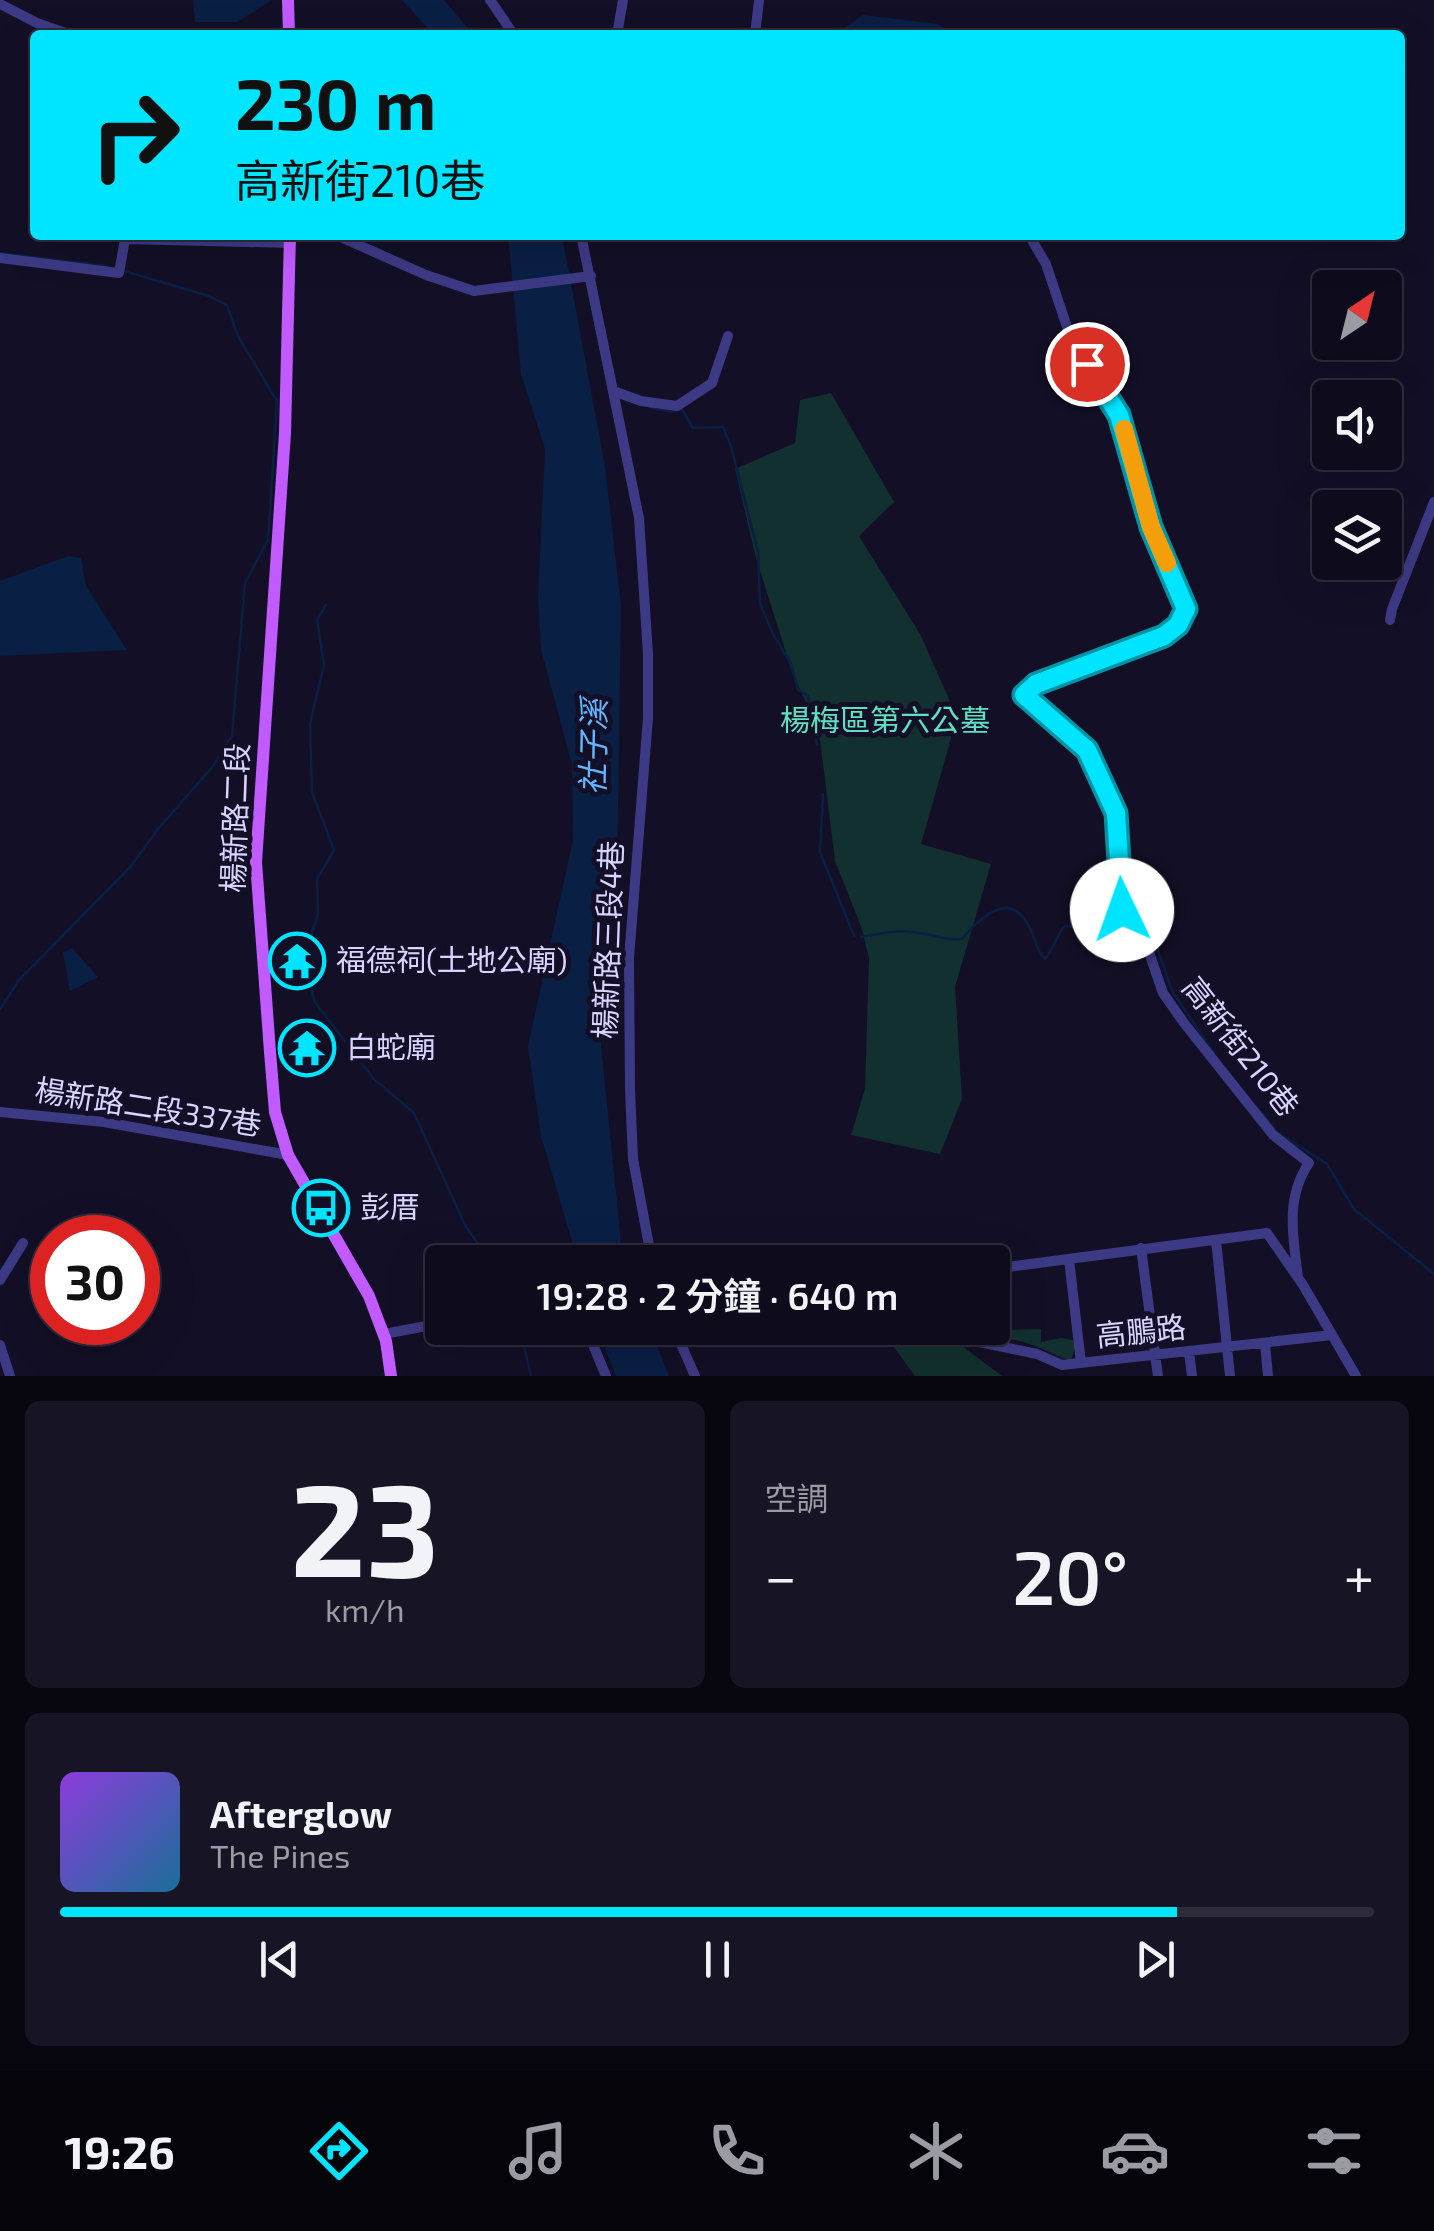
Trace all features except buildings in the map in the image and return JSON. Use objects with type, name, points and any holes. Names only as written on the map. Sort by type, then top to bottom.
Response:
[{"type":"main road","points":[[288,0],[290,30]]},
{"type":"main road","name":"楊新路二段","points":[[290,240],[285,434],[256,862],[275,1112],[288,1155],[360,1280],[384,1334],[392,1376]]},
{"type":"street","points":[[490,0],[511,30]]},
{"type":"street","points":[[618,30],[623,0]]},
{"type":"street","points":[[756,30],[760,0]]},
{"type":"street","points":[[0,4],[56,30]]},
{"type":"street","points":[[0,258],[120,269],[125,240]]},
{"type":"street","points":[[347,240],[426,275],[474,291],[591,276]]},
{"type":"street","name":"楊新路三段4巷","points":[[583,240],[639,518],[648,654],[645,772],[630,958],[630,1089],[634,1158],[649,1245]]},
{"type":"street","name":"高新街210巷","points":[[1032,240],[1046,264],[1070,336],[1119,415],[1151,527],[1186,609],[1178,625],[1164,636],[1036,684],[1024,695],[1087,750],[1116,813],[1122,910],[1140,928],[1163,993],[1274,1135],[1309,1163],[1291,1214],[1298,1276]]},
{"type":"street","points":[[616,392],[640,401],[677,406],[712,383],[728,336]]},
{"type":"street","points":[[1390,620],[1434,502]]},
{"type":"street","name":"楊新路二段337巷","points":[[0,1112],[104,1122],[288,1155]]},
{"type":"street","points":[[1010,1267],[1267,1233],[1298,1276],[1356,1376]]},
{"type":"street","points":[[1216,1240],[1230,1376]]},
{"type":"street","points":[[2,1272],[23,1243]]},
{"type":"street","points":[[1141,1248],[1158,1376]]},
{"type":"street","points":[[1069,1259],[1080,1362]]},
{"type":"street","points":[[384,1334],[425,1326]]},
{"type":"street","name":"高鵬路","points":[[994,1345],[1036,1354],[1065,1370],[1080,1362],[1332,1335]]},
{"type":"street","points":[[1265,1344],[1268,1376]]},
{"type":"street","points":[[0,1345],[10,1376]]},
{"type":"street","points":[[593,1345],[606,1376]]},
{"type":"street","points":[[682,1345],[696,1376]]},
{"type":"street","points":[[1189,1352],[1192,1376]]},
{"type":"green space","name":"楊梅區第六公墓","points":[[831,393],[894,502],[859,536],[920,634],[957,717],[921,844],[991,864],[955,987],[962,1099],[940,1154],[851,1135],[865,1089],[869,959],[862,929],[835,861],[819,731],[792,672],[756,558],[735,469],[795,443],[800,400]]},
{"type":"green space","points":[[1041,1329],[1041,1342],[1073,1340],[1075,1348],[1071,1361],[1010,1340],[1010,1330]]},
{"type":"green space","points":[[892,1345],[961,1345],[1002,1376],[915,1376]]},
{"type":"water","points":[[193,0],[272,0],[237,22],[195,22]]},
{"type":"water","points":[[402,0],[444,0],[470,30],[429,30]]},
{"type":"water","points":[[863,15],[938,24],[946,30],[841,30]]},
{"type":"water","points":[[508,240],[563,240],[605,466],[621,606],[617,879],[601,1045],[621,1245],[573,1245],[541,1136],[528,1046],[573,840],[572,765],[541,649],[538,598],[545,449],[521,374]]},
{"type":"water","points":[[68,556],[81,558],[86,586],[127,650],[0,656],[0,581]]},
{"type":"water","points":[[72,948],[98,977],[70,991],[63,953]]},
{"type":"water","points":[[604,1345],[657,1345],[669,1376],[616,1376]]},
{"type":"waterway","points":[[0,253],[107,266]]},
{"type":"waterway","points":[[0,1009],[19,980],[131,866],[214,765],[232,736],[245,583],[268,540],[277,401],[238,336],[227,305],[124,271]]},
{"type":"waterway","points":[[650,407],[671,412],[682,409],[693,428],[723,427],[758,552],[760,603],[791,664],[798,690],[808,696],[817,745]]},
{"type":"waterway","name":"社子溪","points":[[326,605],[317,620],[324,665],[310,724],[312,792],[334,850],[317,879],[318,914],[305,954],[314,1001],[374,1079],[414,1113],[466,1227],[479,1245]]},
{"type":"waterway","points":[[823,794],[820,852],[854,936]]},
{"type":"waterway","points":[[861,937],[905,931],[962,939],[987,915],[1005,908],[1023,917],[1045,959],[1065,926],[1077,927],[1101,944],[1126,919]]},
{"type":"waterway","points":[[1132,914],[1145,912],[1172,991],[1214,1053]]},
{"type":"waterway","points":[[1263,1114],[1277,1132],[1327,1164],[1354,1209],[1434,1274]]},
{"type":"waterway","name":"社子溪","points":[[523,1345],[531,1376]]},
{"type":"slow traffic","points":[[1124,429],[1151,527],[1167,563]]},
{"type":"place","name":"福德祠(土地公廟)","points":[[297,961]]},
{"type":"place","name":"白蛇廟","points":[[307,1048]]},
{"type":"place","name":"彭厝","points":[[321,1208]]},
{"type":"route","points":[[1087,364],[1119,415],[1151,527],[1186,609],[1170,633],[1036,684],[1024,695],[1087,750],[1116,813],[1122,910]]}]
